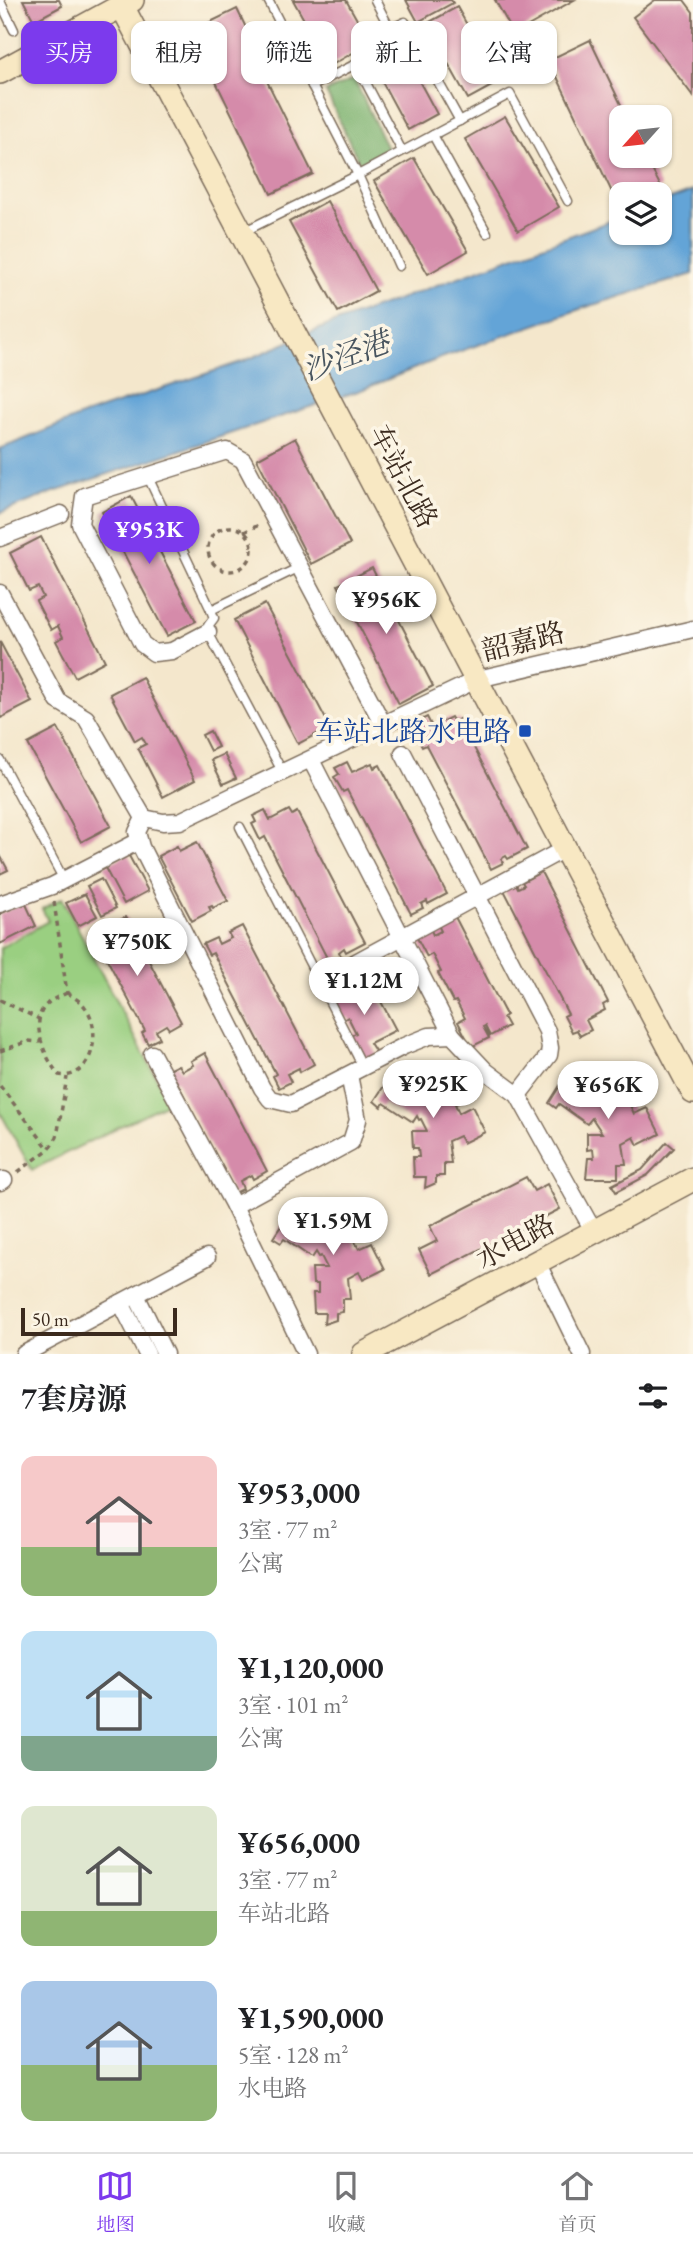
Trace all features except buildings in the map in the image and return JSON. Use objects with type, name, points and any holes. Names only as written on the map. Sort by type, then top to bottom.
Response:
[{"type":"street","points":[[0,72],[124,2]]},
{"type":"street","name":"车站北路","points":[[124,2],[242,233],[693,1092]]},
{"type":"street","points":[[208,632],[172,651],[154,653],[142,644],[80,524],[84,496],[227,451],[243,460],[384,726]]},
{"type":"street","points":[[0,538],[61,514]]},
{"type":"street","points":[[0,593],[58,701],[86,718],[144,818],[137,832],[139,841],[270,1099],[290,1104],[404,1045],[429,1036],[452,1035]]},
{"type":"street","name":"韶嘉路","points":[[144,818],[163,822],[180,821],[478,679],[693,629]]},
{"type":"street","points":[[403,753],[547,1031],[549,1055],[518,1095]]},
{"type":"street","points":[[311,760],[452,1035],[479,1064],[518,1095],[594,1232]]},
{"type":"street","points":[[0,904],[58,883],[139,841]]},
{"type":"street","points":[[319,982],[566,848]]},
{"type":"street","points":[[152,1054],[234,1206],[306,1354]]},
{"type":"street","points":[[234,1206],[351,1142],[358,1120],[356,1071]]},
{"type":"street","name":"水电路","points":[[364,1354],[693,1179]]},
{"type":"street","points":[[24,1354],[207,1257]]},
{"type":"street","points":[[537,1262],[582,1354]]},
{"type":"street","points":[[136,1295],[165,1354]]},
{"type":"street","points":[[121,1303],[147,1354]]},
{"type":"lane","points":[[268,0],[358,175],[399,266]]},
{"type":"lane","points":[[375,0],[390,29],[405,22],[460,121]]},
{"type":"lane","points":[[0,1],[14,30]]},
{"type":"lane","points":[[312,86],[356,64],[402,151]]},
{"type":"lane","points":[[242,233],[510,94],[568,201]]},
{"type":"lane","points":[[433,135],[487,233]]},
{"type":"lane","points":[[147,475],[211,610],[214,618],[208,626],[208,632],[283,773]]},
{"type":"lane","points":[[211,610],[300,567]]},
{"type":"lane","points":[[0,760],[58,883]]},
{"type":"lane","points":[[240,827],[319,982],[356,1071]]},
{"type":"path","points":[[228,528],[237,528],[244,532],[252,551],[249,561],[241,569],[231,572],[221,569],[213,562],[209,552],[213,536],[228,528]]},
{"type":"path","points":[[58,883],[66,993],[88,1009],[94,1032],[91,1056],[74,1074],[67,1077],[59,1075],[51,1065],[40,1042],[43,1008],[48,1002],[66,993]]},
{"type":"path","points":[[0,1000],[41,1020]]},
{"type":"path","points":[[0,1051],[29,1041],[40,1042]]},
{"type":"path","points":[[2,1181],[50,1149],[62,1120],[67,1077]]},
{"type":"path","points":[[0,1086],[50,1149]]},
{"type":"green space","points":[[351,80],[351,84],[356,84],[388,150],[360,164],[326,92]]},
{"type":"green space","points":[[62,898],[169,1102],[32,1170],[0,1112],[0,948],[48,921],[42,909]]},
{"type":"water","name":"沙泾港","points":[[693,191],[693,274],[580,309],[438,359],[361,390],[54,492],[0,513],[0,449],[84,415],[244,361],[326,326],[609,221],[609,245],[672,245],[672,199]]},
{"type":"place","name":"车站北路水电路","points":[[525,731]]}]
